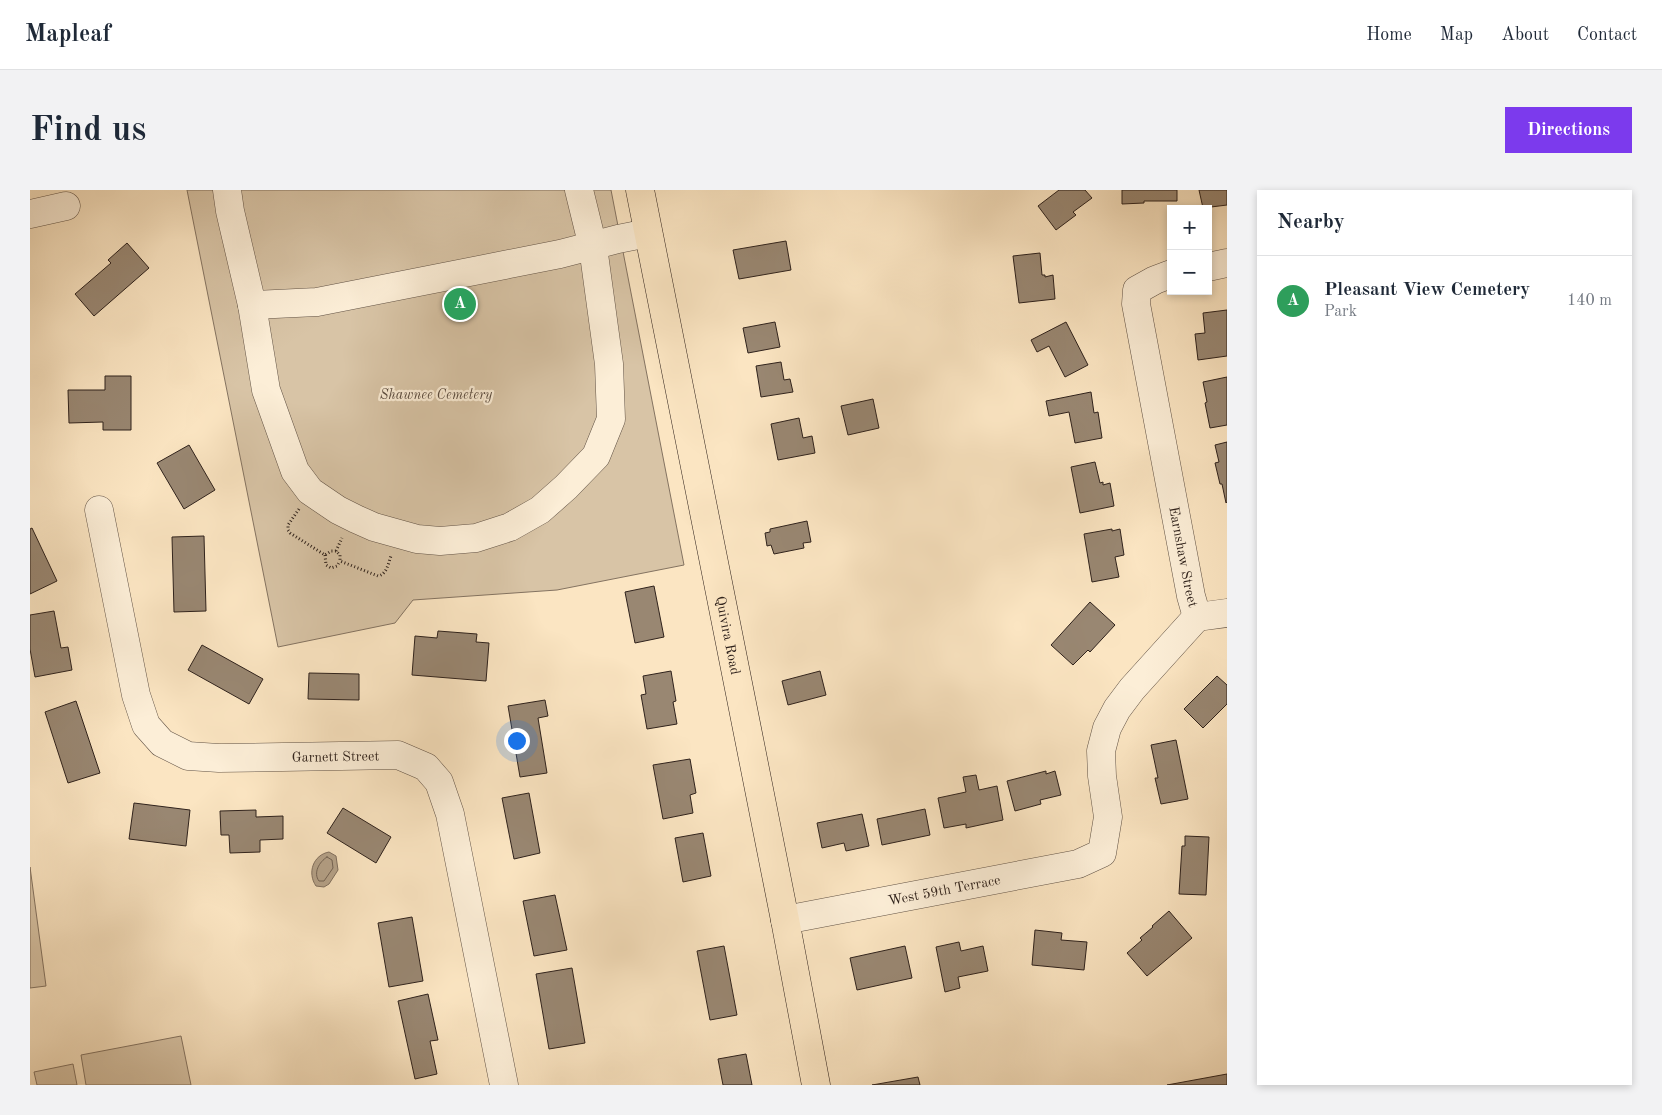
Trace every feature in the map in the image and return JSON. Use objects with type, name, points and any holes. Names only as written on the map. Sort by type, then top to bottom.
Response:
[{"type":"main road","name":"Quivira Road","points":[[640,190],[785,920],[815,1084]]},
{"type":"street","points":[[227,190],[230,212],[252,305],[266,390],[295,471],[310,491],[338,510],[356,519],[417,539],[440,541],[476,538],[510,527],[540,510],[596,456],[611,419],[609,364],[593,246],[579,190]]},
{"type":"street","points":[[30,214],[66,206]]},
{"type":"street","points":[[252,305],[317,302],[593,246],[618,238],[648,233]]},
{"type":"street","points":[[1212,266],[1227,263]]},
{"type":"street","name":"Earnshaw Street","points":[[1102,853],[1108,817],[1102,776],[1101,751],[1107,728],[1117,709],[1132,689],[1197,617],[1191,596],[1136,304],[1137,290],[1167,276]]},
{"type":"street","name":"Garnett Street","points":[[99,510],[136,696],[146,725],[162,744],[188,756],[219,758],[398,755],[426,767],[439,782],[450,814],[504,1085]]},
{"type":"street","points":[[1197,617],[1227,613]]},
{"type":"street","name":"West 59th Terrace","points":[[785,920],[1078,864],[1102,853]]},
{"type":"path","points":[[310,491],[288,525],[288,530],[325,555]]},
{"type":"path","points":[[340,561],[378,576],[382,575],[386,571],[398,534]]},
{"type":"path","points":[[331,551],[336,551],[340,555],[338,566],[331,568],[326,565],[325,555],[331,551]]},
{"type":"green space","name":"Shawnee Cemetery","points":[[187,190],[611,190],[684,565],[557,590],[413,600],[395,623],[278,647]]},
{"type":"green space","points":[[30,867],[46,986],[30,988]]},
{"type":"green space","points":[[181,1036],[191,1085],[86,1085],[81,1055]]},
{"type":"green space","points":[[73,1064],[77,1085],[37,1085],[34,1072]]},
{"type":"water","points":[[329,852],[336,856],[338,870],[329,884],[324,887],[316,886],[312,876],[313,865],[319,857]]},
{"type":"building","points":[[1059,190],[1085,190],[1092,198],[1073,212],[1076,215],[1056,230],[1038,206]]},
{"type":"building","points":[[1122,190],[1177,190],[1177,201],[1144,201],[1144,203],[1122,204]]},
{"type":"building","points":[[1199,190],[1227,190],[1227,205],[1212,207],[1212,205],[1202,205]]},
{"type":"building","points":[[786,241],[791,270],[739,279],[733,250]]},
{"type":"building","points":[[127,243],[149,268],[94,316],[75,294],[111,263],[108,260]]},
{"type":"building","points":[[1040,253],[1042,275],[1045,275],[1045,277],[1053,275],[1055,299],[1019,303],[1013,256]]},
{"type":"building","points":[[1227,310],[1227,356],[1198,360],[1195,334],[1205,333],[1203,313]]},
{"type":"building","points":[[775,322],[780,347],[748,353],[743,328]]},
{"type":"building","points":[[1066,322],[1088,365],[1065,377],[1049,346],[1037,352],[1031,340]]},
{"type":"building","points":[[781,362],[784,380],[790,379],[793,392],[761,397],[756,366]]},
{"type":"building","points":[[105,376],[131,376],[131,430],[103,430],[103,422],[69,423],[68,390],[105,390]]},
{"type":"building","points":[[1227,377],[1227,425],[1210,428],[1203,382]]},
{"type":"building","points":[[1091,392],[1094,413],[1098,412],[1102,438],[1075,443],[1069,412],[1049,416],[1046,401]]},
{"type":"building","points":[[873,399],[879,428],[848,435],[841,406]]},
{"type":"building","points":[[799,418],[803,438],[812,436],[815,453],[778,460],[771,424]]},
{"type":"building","points":[[1227,442],[1226,503],[1215,463],[1219,462],[1215,445]]},
{"type":"building","points":[[189,445],[215,490],[184,509],[157,463]]},
{"type":"building","points":[[1095,462],[1100,483],[1103,482],[1103,485],[1110,483],[1114,506],[1080,513],[1071,467]]},
{"type":"building","points":[[807,521],[811,542],[803,543],[804,548],[774,554],[771,545],[767,546],[765,533],[770,532],[770,529]]},
{"type":"building","points":[[32,528],[57,581],[30,594],[30,529]]},
{"type":"building","points":[[1112,529],[1112,531],[1120,529],[1124,555],[1115,557],[1119,577],[1092,582],[1084,534]]},
{"type":"building","points":[[204,536],[206,611],[174,612],[172,537]]},
{"type":"building","points":[[654,586],[664,637],[635,643],[625,592]]},
{"type":"building","points":[[1090,602],[1115,625],[1090,652],[1088,650],[1073,665],[1051,645]]},
{"type":"building","points":[[54,611],[61,648],[68,647],[72,670],[35,677],[30,649],[30,615]]},
{"type":"building","points":[[438,631],[477,634],[476,642],[489,643],[486,681],[412,675],[415,636],[437,638]]},
{"type":"building","points":[[202,645],[263,679],[249,704],[188,670]]},
{"type":"building","points":[[671,671],[676,701],[673,702],[677,724],[647,729],[641,695],[646,694],[643,676]]},
{"type":"building","points":[[820,671],[826,695],[788,705],[782,681]]},
{"type":"building","points":[[309,673],[359,674],[359,700],[308,699]]},
{"type":"building","points":[[1217,676],[1227,685],[1227,704],[1203,728],[1184,709]]},
{"type":"building","points":[[545,700],[548,716],[538,718],[547,773],[520,777],[508,706]]},
{"type":"building","points":[[76,701],[100,773],[68,783],[45,712]]},
{"type":"building","points":[[1176,740],[1188,799],[1161,804],[1155,778],[1158,778],[1151,745]]},
{"type":"building","points":[[690,759],[696,793],[690,795],[693,813],[663,819],[653,765]]},
{"type":"building","points":[[1046,771],[1046,774],[1055,771],[1061,795],[1040,800],[1041,804],[1015,811],[1007,781]]},
{"type":"building","points":[[976,775],[979,790],[997,786],[1003,820],[966,828],[966,824],[944,828],[938,798],[966,792],[963,777]]},
{"type":"building","points":[[529,793],[540,853],[514,859],[502,798]]},
{"type":"building","points":[[134,803],[190,810],[186,846],[129,839]]},
{"type":"building","points":[[343,808],[391,837],[376,863],[327,833]]},
{"type":"building","points":[[925,809],[930,835],[882,845],[877,819]]},
{"type":"building","points":[[256,810],[256,817],[283,816],[283,839],[260,840],[260,852],[230,853],[229,835],[221,835],[220,811]]},
{"type":"building","points":[[862,814],[869,846],[846,851],[844,843],[822,848],[817,823]]},
{"type":"building","points":[[703,833],[711,876],[683,882],[675,838]]},
{"type":"building","points":[[1185,836],[1209,837],[1206,895],[1179,894],[1182,846],[1185,846]]},
{"type":"building","points":[[555,895],[567,950],[534,956],[523,901]]},
{"type":"building","points":[[1169,911],[1192,938],[1147,976],[1127,953]]},
{"type":"building","points":[[412,917],[423,981],[389,987],[378,923]]},
{"type":"building","points":[[1035,930],[1062,933],[1061,940],[1087,942],[1084,970],[1032,965]]},
{"type":"building","points":[[959,942],[961,951],[983,946],[988,971],[958,977],[960,988],[945,992],[936,947]]},
{"type":"building","points":[[724,946],[737,1015],[710,1020],[697,951]]},
{"type":"building","points":[[905,946],[912,978],[857,990],[850,958]]},
{"type":"building","points":[[572,968],[585,1043],[549,1049],[536,974]]},
{"type":"building","points":[[428,994],[438,1040],[430,1041],[437,1074],[415,1079],[398,1001]]},
{"type":"building","points":[[746,1054],[752,1085],[723,1085],[718,1059]]},
{"type":"building","points":[[1227,1074],[1227,1085],[1167,1085]]},
{"type":"building","points":[[918,1077],[920,1085],[872,1085]]},
{"type":"place","name":"Pleasant View Cemetery","points":[[460,304]]}]
